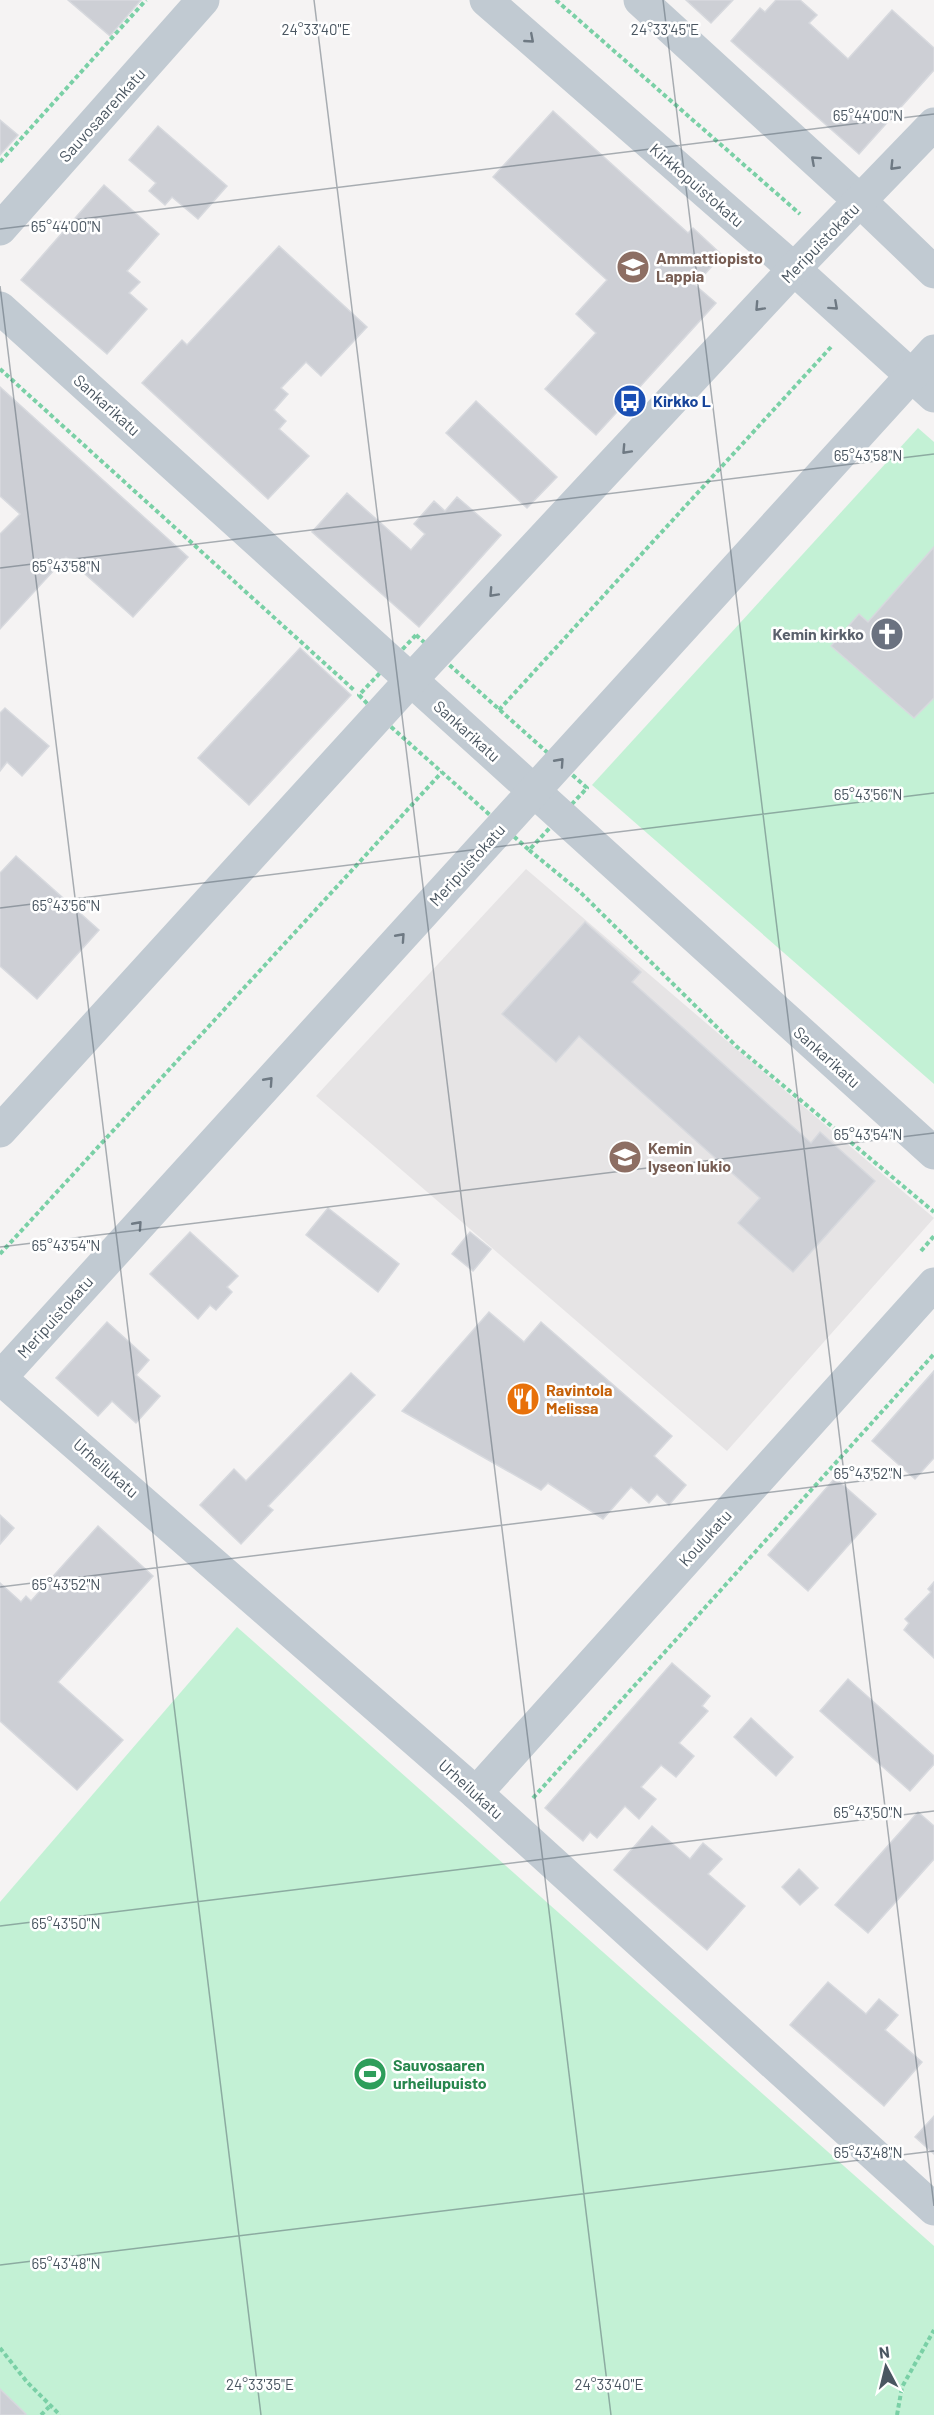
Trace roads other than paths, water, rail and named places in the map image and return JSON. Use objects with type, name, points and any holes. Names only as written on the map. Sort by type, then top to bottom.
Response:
[{"type":"street","name":"Sauvosaarenkatu","points":[[0,229],[203,0]]},
{"type":"street","name":"Kirkkopuistokatu","points":[[486,0],[794,269],[923,386]]},
{"type":"street","points":[[640,0],[860,201],[934,272]]},
{"type":"street","name":"Meripuistokatu","points":[[0,1131],[411,680],[794,269],[934,124]]},
{"type":"street","name":"Sankarikatu","points":[[0,309],[934,1154]]},
{"type":"street","name":"Meripuistokatu","points":[[0,1378],[534,791],[923,386],[934,351]]},
{"type":"street","name":"Koulukatu","points":[[476,1793],[934,1284]]},
{"type":"street","name":"Urheilukatu","points":[[0,1378],[476,1793],[934,2209]]},
{"type":"place","name":"Ammattiopisto Lappia","points":[[633,267]]},
{"type":"place","name":"Kirkko L","points":[[630,401]]},
{"type":"place","name":"Kemin kirkko","points":[[887,634]]},
{"type":"place","name":"Kemin lyseon lukio","points":[[625,1157]]},
{"type":"place","name":"Ravintola Melissa","points":[[523,1399]]},
{"type":"place","name":"Sauvosaaren urheilupuisto","points":[[370,2074]]}]
